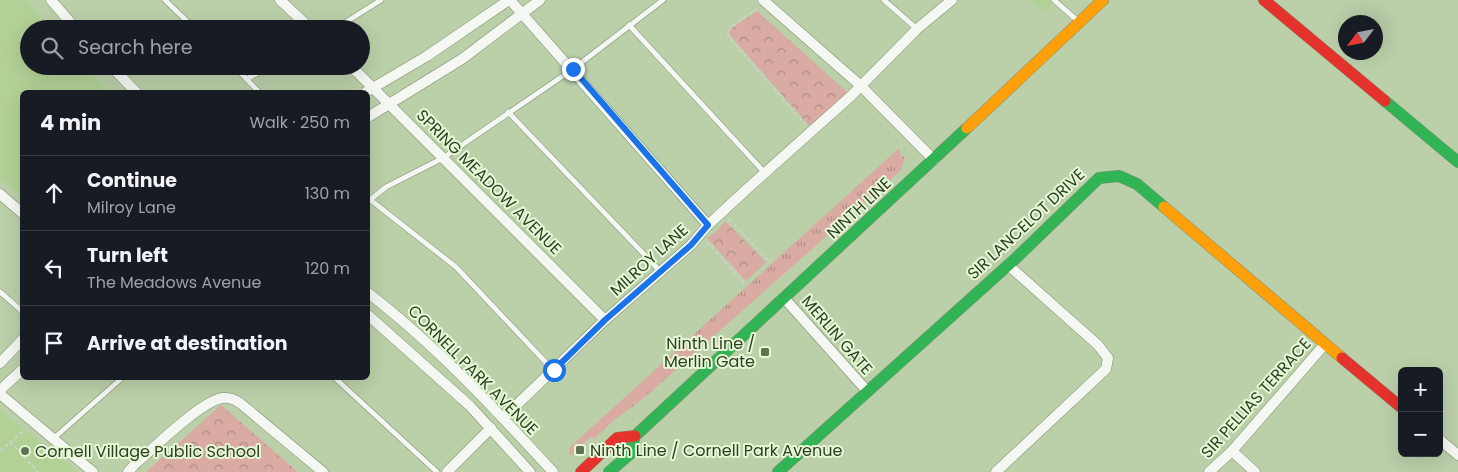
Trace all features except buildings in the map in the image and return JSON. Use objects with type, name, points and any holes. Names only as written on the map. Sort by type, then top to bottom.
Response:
[{"type":"street","points":[[51,0],[68,20]]},
{"type":"street","points":[[280,0],[301,20]]},
{"type":"street","points":[[370,90],[427,56],[510,0],[524,12],[708,225]]},
{"type":"street","points":[[370,116],[462,59],[540,0]]},
{"type":"street","name":"MILROY LANE","points":[[503,418],[605,320],[691,245],[708,225],[861,86],[917,29],[952,0]]},
{"type":"street","name":"NINTH LINE","points":[[609,472],[630,454],[635,436],[785,299],[1103,0]]},
{"type":"street","points":[[1264,0],[1458,162]]},
{"type":"street","points":[[760,4],[861,86],[934,160]]},
{"type":"street","points":[[120,75],[134,90]]},
{"type":"street","name":"SPRING MEADOW AVENUE","points":[[358,75],[370,90],[389,104],[605,320]]},
{"type":"street","name":"SIR LANCELOT DRIVE","points":[[778,472],[1008,265],[1099,178],[1119,176],[1137,184],[1398,405]]},
{"type":"street","points":[[0,194],[20,211]]},
{"type":"street","points":[[996,472],[1106,369],[1108,358],[1098,345],[1008,265]]},
{"type":"street","name":"CORNELL PARK AVENUE","points":[[370,295],[392,312],[503,418],[553,472]]},
{"type":"street","name":"MERLIN GATE","points":[[785,299],[867,391]]},
{"type":"street","name":"CORNELL PARK AVENUE","points":[[370,317],[470,406],[530,472]]},
{"type":"street","points":[[0,363],[20,342]]},
{"type":"street","name":"SIR PELLIAS TERRACE","points":[[1209,472],[1232,451],[1325,344]]},
{"type":"street","points":[[20,372],[0,392],[94,472]]},
{"type":"street","points":[[128,472],[200,410],[214,401],[232,398],[323,472]]},
{"type":"street","points":[[447,472],[491,428]]},
{"type":"street","name":"NINTH LINE","points":[[581,472],[617,438],[635,436]]},
{"type":"street","points":[[1443,442],[1458,455]]},
{"type":"street","points":[[1232,451],[1255,472]]},
{"type":"lane","points":[[165,0],[186,20]]},
{"type":"lane","points":[[349,20],[381,0]]},
{"type":"lane","points":[[370,198],[386,187],[443,158],[573,69],[663,0]]},
{"type":"lane","points":[[884,0],[917,29]]},
{"type":"lane","points":[[1054,0],[1079,21]]},
{"type":"lane","points":[[629,25],[766,173]]},
{"type":"lane","points":[[243,75],[257,90]]},
{"type":"lane","points":[[247,79],[254,75]]},
{"type":"lane","points":[[508,112],[660,272]]},
{"type":"lane","points":[[370,200],[456,268],[554,370]]},
{"type":"lane","points":[[0,292],[20,309]]},
{"type":"lane","points":[[54,438],[120,380]]},
{"type":"lane","points":[[337,380],[437,472]]},
{"type":"path","points":[[760,4],[730,28],[728,36],[812,131]]},
{"type":"path","points":[[720,214],[732,222],[770,262]]},
{"type":"path","points":[[701,234],[746,285]]},
{"type":"path","points":[[0,451],[25,430]]},
{"type":"path","points":[[10,442],[38,472]]},
{"type":"shaded area","points":[[0,0],[27,0],[42,20],[20,20],[20,75],[93,75],[107,90],[20,90],[20,195],[0,179]]},
{"type":"shaded area","points":[[1030,0],[1057,0],[1044,12]]},
{"type":"shaded area","name":"Cornell Village Public School","points":[[0,410],[25,430],[77,472],[0,472]]},
{"type":"green space","points":[[757,11],[848,93],[810,127],[730,35],[730,29]]},
{"type":"green space","points":[[899,148],[901,156],[905,157],[901,170],[644,398],[614,420],[594,439],[591,437],[579,447],[580,449],[570,456],[569,448]]},
{"type":"green space","points":[[725,221],[766,262],[746,281],[707,238],[717,231]]},
{"type":"green space","points":[[221,405],[298,472],[146,472]]},
{"type":"traffic: fast","points":[[1385,101],[1458,162]]},
{"type":"traffic: fast","points":[[609,472],[630,454],[635,436],[967,128]]},
{"type":"traffic: fast","points":[[778,472],[1015,259],[1099,178],[1119,176],[1137,184],[1164,207]]},
{"type":"traffic: slow","points":[[967,128],[1103,0]]},
{"type":"traffic: slow","points":[[1164,207],[1342,358]]},
{"type":"traffic: jam","points":[[1264,0],[1385,101]]},
{"type":"traffic: jam","points":[[1342,358],[1398,405]]},
{"type":"traffic: jam","points":[[581,472],[617,438],[635,436]]},
{"type":"place","name":"Ninth Line / Merlin Gate","points":[[765,352]]},
{"type":"place","name":"Ninth Line / Cornell Park Avenue","points":[[580,450]]},
{"type":"place","name":"Cornell Village Public School","points":[[25,451]]},
{"type":"route","points":[[554,370],[605,320],[691,245],[708,225],[573,69]]}]
